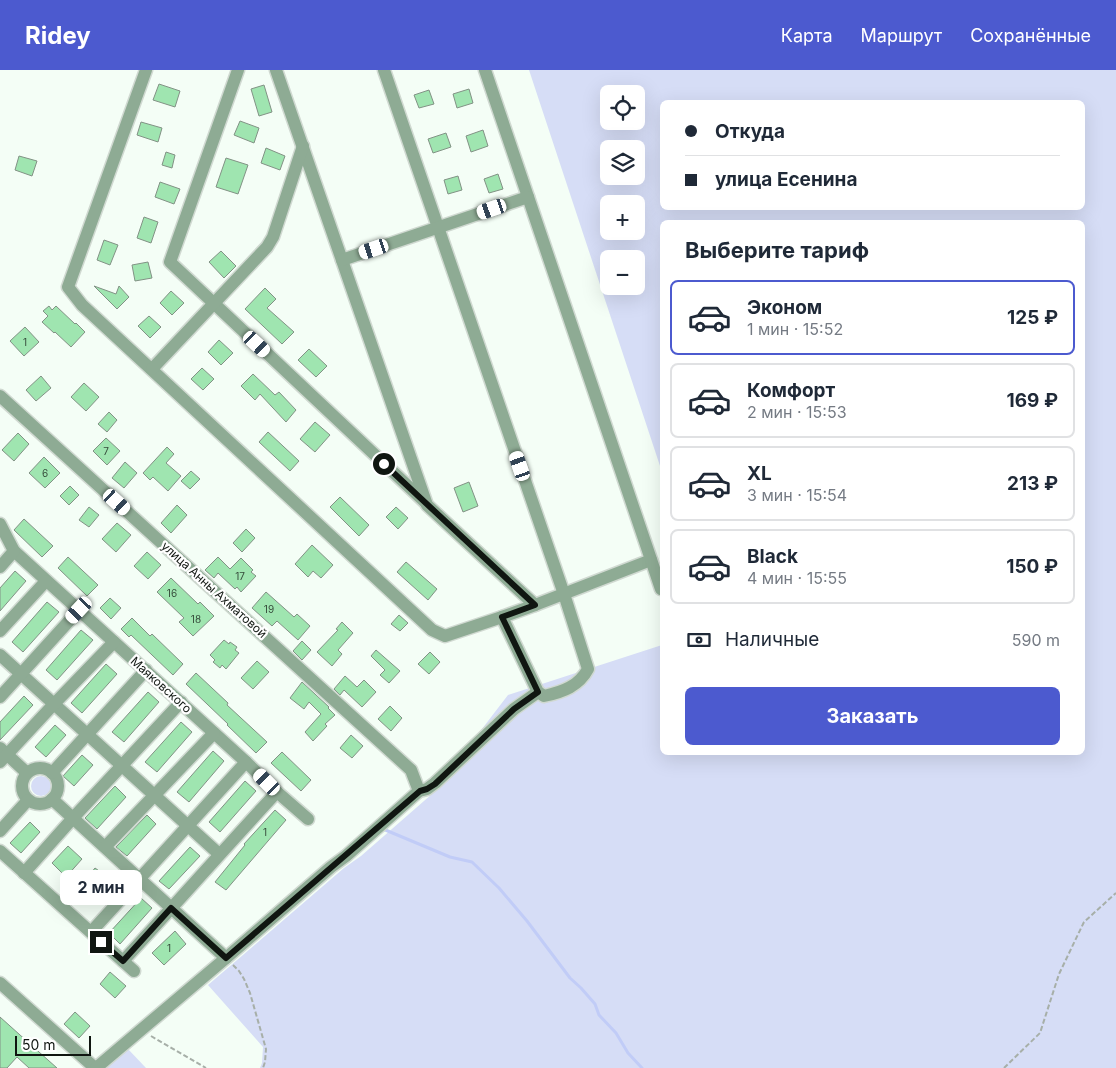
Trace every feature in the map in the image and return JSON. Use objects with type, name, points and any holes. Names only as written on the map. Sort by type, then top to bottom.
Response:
[{"type":"street","points":[[146,70],[68,287],[82,305],[432,630],[445,636],[535,605],[651,560]]},
{"type":"street","points":[[238,70],[170,262],[535,605]]},
{"type":"street","points":[[276,70],[427,505]]},
{"type":"street","points":[[384,70],[564,594],[588,669],[583,678],[571,688],[555,694],[544,696],[538,692],[502,617]]},
{"type":"street","points":[[486,70],[660,586]]},
{"type":"street","points":[[152,369],[267,247],[273,237],[302,146]]},
{"type":"street","points":[[342,260],[528,197]]},
{"type":"street","name":"улица Анны Ахматовой","points":[[0,396],[411,770],[420,791]]},
{"type":"street","points":[[0,524],[14,551],[0,567]]},
{"type":"street","name":"Маяковского","points":[[14,551],[308,819]]},
{"type":"street","points":[[0,631],[46,580]]},
{"type":"street","points":[[0,697],[79,610]]},
{"type":"street","points":[[27,773],[2,755],[114,642]]},
{"type":"street","points":[[0,655],[219,854]]},
{"type":"street","points":[[52,773],[146,670]]},
{"type":"street","points":[[0,983],[96,1068],[420,791],[435,784],[514,709],[538,692]]},
{"type":"street","points":[[24,873],[180,702]]},
{"type":"street","points":[[105,847],[214,732]]},
{"type":"street","points":[[91,932],[246,762]]},
{"type":"street","points":[[36,768],[48,769],[52,773],[58,786],[52,799],[38,804],[24,796],[22,784],[23,778],[27,773],[36,768]]},
{"type":"street","points":[[123,961],[277,792]]},
{"type":"street","points":[[52,799],[226,958]]},
{"type":"street","points":[[0,831],[28,800]]},
{"type":"street","points":[[0,851],[134,971]]},
{"type":"path","points":[[1004,1068],[1040,1032],[1059,974],[1084,922],[1116,893]]},
{"type":"path","points":[[226,958],[239,971],[250,993],[266,1049],[263,1068]]},
{"type":"path","points":[[140,1030],[206,1068]]},
{"type":"shaded area","points":[[529,70],[1116,70],[1116,1068],[260,1068],[263,1047],[208,985],[432,794],[508,695],[660,646],[660,755],[1085,755],[1085,220],[660,220],[660,466],[603,295],[645,295],[645,250],[600,250],[600,285]]},
{"type":"shaded area","points":[[41,776],[48,779],[51,786],[48,793],[41,796],[34,793],[31,786],[34,779]]},
{"type":"shaded area","points":[[127,1048],[146,1068],[107,1068]]},
{"type":"building","points":[[159,84],[180,91],[175,107],[153,100]]},
{"type":"building","points":[[264,85],[272,112],[259,116],[251,89]]},
{"type":"building","points":[[469,89],[473,103],[457,108],[453,94]]},
{"type":"building","points":[[429,90],[434,104],[419,108],[414,95]]},
{"type":"building","points":[[240,121],[259,128],[254,143],[234,135]]},
{"type":"building","points":[[141,122],[162,128],[158,142],[137,135]]},
{"type":"building","points":[[483,130],[488,146],[471,152],[466,136]]},
{"type":"building","points":[[446,133],[451,147],[433,153],[428,139]]},
{"type":"building","points":[[266,148],[285,156],[280,170],[261,163]]},
{"type":"building","points":[[166,152],[175,155],[172,168],[162,165]]},
{"type":"building","points":[[19,156],[37,161],[32,176],[15,170]]},
{"type":"building","points":[[226,158],[248,165],[238,194],[216,187]]},
{"type":"building","points":[[498,174],[503,189],[489,193],[484,179]]},
{"type":"building","points":[[458,176],[462,190],[448,194],[444,180]]},
{"type":"building","points":[[160,182],[180,189],[174,204],[155,197]]},
{"type":"building","points":[[144,217],[158,222],[151,243],[137,238]]},
{"type":"building","points":[[104,240],[118,245],[110,265],[97,260]]},
{"type":"building","points":[[221,251],[236,266],[224,278],[209,262]]},
{"type":"building","points":[[148,262],[152,278],[135,281],[132,265]]},
{"type":"building","points":[[94,286],[116,294],[119,286],[129,297],[117,309]]},
{"type":"building","points":[[265,288],[276,299],[267,308],[294,332],[282,344],[245,309]]},
{"type":"building","points":[[171,291],[184,303],[172,315],[160,303]]},
{"type":"building","points":[[49,306],[52,310],[56,306],[85,332],[71,347],[42,322],[48,316],[43,311]]},
{"type":"building","points":[[149,316],[161,327],[150,338],[138,326]]},
{"type":"building","points":[[25,327],[39,342],[24,356],[10,341]]},
{"type":"building","points":[[219,340],[233,353],[221,365],[208,352]]},
{"type":"building","points":[[309,349],[327,366],[316,377],[298,360]]},
{"type":"building","points":[[202,368],[214,379],[203,390],[191,379]]},
{"type":"building","points":[[253,374],[275,395],[279,392],[296,410],[286,422],[260,394],[255,400],[241,386]]},
{"type":"building","points":[[41,376],[51,388],[36,401],[26,390]]},
{"type":"building","points":[[84,383],[99,397],[86,411],[71,397]]},
{"type":"building","points":[[109,412],[117,420],[107,432],[98,424]]},
{"type":"building","points":[[315,422],[330,435],[315,452],[300,439]]},
{"type":"building","points":[[268,432],[299,461],[290,471],[259,442]]},
{"type":"building","points":[[18,433],[29,444],[14,461],[2,450]]},
{"type":"building","points":[[106,438],[120,451],[107,465],[93,451]]},
{"type":"building","points":[[167,447],[174,454],[166,463],[181,476],[168,491],[153,477],[150,480],[143,473]]},
{"type":"building","points":[[44,457],[60,473],[45,488],[29,473]]},
{"type":"building","points":[[125,462],[137,473],[124,488],[112,478]]},
{"type":"building","points":[[191,471],[200,479],[190,489],[181,481]]},
{"type":"building","points":[[469,482],[478,506],[463,512],[454,488]]},
{"type":"building","points":[[70,486],[79,495],[69,505],[60,496]]},
{"type":"building","points":[[340,497],[369,525],[359,536],[330,507]]},
{"type":"building","points":[[177,505],[187,515],[171,533],[161,523]]},
{"type":"building","points":[[89,507],[99,515],[89,527],[79,520]]},
{"type":"building","points":[[396,507],[408,518],[398,529],[386,517]]},
{"type":"building","points":[[24,519],[53,546],[42,557],[14,530]]},
{"type":"building","points":[[117,523],[131,535],[116,552],[102,539]]},
{"type":"building","points":[[246,529],[255,538],[242,552],[233,543]]},
{"type":"building","points":[[312,545],[333,565],[321,578],[313,571],[308,577],[295,564]]},
{"type":"building","points":[[147,552],[161,565],[148,579],[134,566]]},
{"type":"building","points":[[68,557],[98,585],[87,596],[58,568]]},
{"type":"building","points":[[218,557],[230,569],[241,558],[253,570],[251,572],[256,576],[241,592],[237,587],[235,589],[218,573],[214,578],[205,570]]},
{"type":"building","points":[[406,562],[437,589],[428,600],[397,572]]},
{"type":"building","points":[[15,571],[26,581],[0,611],[0,588]]},
{"type":"building","points":[[171,578],[198,604],[200,602],[214,616],[193,636],[179,622],[184,618],[157,592]]},
{"type":"building","points":[[266,592],[294,617],[297,614],[310,626],[298,640],[277,621],[272,626],[252,608]]},
{"type":"building","points":[[110,598],[121,608],[111,619],[100,608]]},
{"type":"building","points":[[47,602],[59,612],[23,652],[12,642]]},
{"type":"building","points":[[399,615],[408,623],[400,631],[391,624]]},
{"type":"building","points":[[132,618],[150,636],[152,634],[183,664],[173,675],[131,635],[129,637],[121,629]]},
{"type":"building","points":[[342,622],[353,633],[338,650],[342,654],[332,666],[317,652],[338,630],[336,629]]},
{"type":"building","points":[[81,630],[93,640],[57,680],[46,670]]},
{"type":"building","points":[[224,640],[237,647],[235,650],[239,653],[226,669],[222,665],[220,668],[213,662],[215,660],[210,655]]},
{"type":"building","points":[[302,641],[311,650],[302,660],[293,651]]},
{"type":"building","points":[[376,650],[400,671],[389,683],[380,675],[385,670],[371,656]]},
{"type":"building","points":[[430,652],[440,662],[429,674],[418,664]]},
{"type":"building","points":[[257,661],[269,672],[253,689],[241,678]]},
{"type":"building","points":[[106,664],[117,674],[82,713],[71,703]]},
{"type":"building","points":[[196,673],[267,742],[256,753],[186,684]]},
{"type":"building","points":[[345,676],[357,687],[364,680],[376,692],[362,707],[344,690],[340,695],[334,689]]},
{"type":"building","points":[[302,682],[335,715],[325,724],[327,726],[313,741],[305,732],[321,714],[309,702],[304,709],[290,698]]},
{"type":"building","points":[[148,692],[159,702],[124,742],[112,732]]},
{"type":"building","points":[[24,696],[33,705],[0,740],[0,722]]},
{"type":"building","points":[[390,706],[402,718],[391,731],[378,719]]},
{"type":"building","points":[[181,722],[192,732],[157,772],[145,762]]},
{"type":"building","points":[[55,725],[66,735],[46,757],[35,747]]},
{"type":"building","points":[[351,735],[363,746],[352,758],[340,748]]},
{"type":"building","points":[[213,751],[224,761],[189,802],[177,792]]},
{"type":"building","points":[[282,752],[311,780],[301,791],[271,763]]},
{"type":"building","points":[[82,755],[93,765],[74,786],[63,776]]},
{"type":"building","points":[[245,781],[256,791],[220,832],[209,822]]},
{"type":"building","points":[[115,786],[126,797],[97,829],[85,818]]},
{"type":"building","points":[[275,810],[286,820],[226,890],[215,882],[244,844]]},
{"type":"building","points":[[147,815],[156,824],[127,856],[116,847]]},
{"type":"building","points":[[30,822],[40,832],[21,853],[10,843]]},
{"type":"building","points":[[68,846],[82,859],[66,877],[52,863]]},
{"type":"building","points":[[190,847],[200,856],[169,889],[159,881]]},
{"type":"building","points":[[95,868],[106,876],[90,897],[79,888]]},
{"type":"building","points":[[141,898],[152,908],[120,944],[109,933]]},
{"type":"building","points":[[175,931],[186,944],[164,965],[152,953]]},
{"type":"building","points":[[110,972],[126,986],[115,998],[100,984]]},
{"type":"building","points":[[75,1012],[90,1026],[79,1038],[64,1024]]},
{"type":"building","points":[[0,1017],[57,1068],[29,1068],[17,1057],[7,1068],[0,1068]]},
{"type":"waterway","points":[[383,829],[450,857],[472,862],[499,888],[527,921],[570,978],[595,1004],[599,1015],[616,1033],[628,1053],[642,1068]]},
{"type":"route","points":[[101,942],[123,961],[171,908],[226,958],[420,791],[435,784],[514,709],[538,692],[502,617],[535,605],[384,464]]}]
